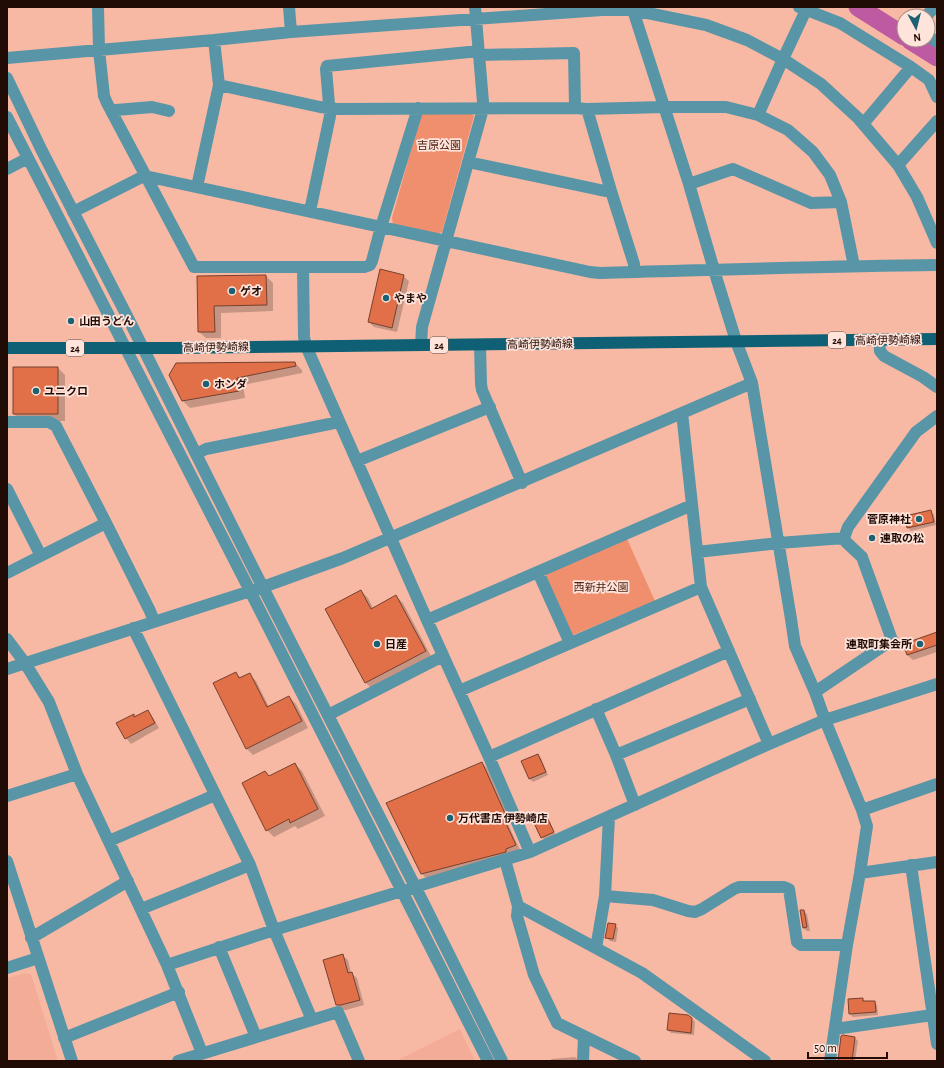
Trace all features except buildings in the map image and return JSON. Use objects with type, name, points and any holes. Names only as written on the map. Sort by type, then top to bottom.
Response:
[{"type":"main road","name":"高崎伊勢崎線","points":[[143,348],[937,339]]},
{"type":"main road","name":"24","points":[[7,348],[143,348]]},
{"type":"street","points":[[98,7],[99,50],[104,96],[194,267],[364,267],[370,265],[418,108]]},
{"type":"street","points":[[289,7],[291,32]]},
{"type":"street","points":[[921,7],[926,16],[935,7]]},
{"type":"street","points":[[7,58],[214,40],[476,13],[632,8],[706,25],[747,40],[783,59],[821,84],[858,118],[898,165],[917,197],[937,243]]},
{"type":"street","points":[[632,8],[689,184],[736,341],[752,384],[795,646],[815,692],[867,826],[830,1061]]},
{"type":"street","points":[[758,115],[783,59],[803,8],[840,23],[911,67],[929,80],[937,96]]},
{"type":"street","points":[[421,345],[422,327],[483,108],[476,13]]},
{"type":"street","points":[[196,187],[219,85],[214,40]]},
{"type":"street","points":[[310,211],[330,116],[327,66],[479,53],[574,53],[581,109],[611,191],[634,264],[634,272]]},
{"type":"street","points":[[863,124],[911,67]]},
{"type":"street","points":[[7,78],[73,212],[502,1061]]},
{"type":"street","points":[[219,85],[320,107],[337,109],[581,109],[664,107],[726,108],[758,115],[788,130],[813,152],[830,174],[841,202],[854,266]]},
{"type":"street","points":[[112,112],[116,110],[152,107],[169,111]]},
{"type":"street","points":[[7,117],[250,591],[488,1061]]},
{"type":"street","points":[[898,165],[937,121]]},
{"type":"street","points":[[7,169],[28,158]]},
{"type":"street","points":[[468,162],[611,191]]},
{"type":"street","points":[[689,184],[733,169],[811,203],[841,202]]},
{"type":"street","points":[[73,212],[145,176],[590,272],[937,265]]},
{"type":"street","points":[[303,267],[304,337],[306,346],[530,852]]},
{"type":"street","points":[[879,340],[880,351],[884,356],[923,377],[937,387]]},
{"type":"street","points":[[480,345],[482,390],[522,483]]},
{"type":"street","points":[[7,669],[263,587],[343,558],[391,539],[752,384]]},
{"type":"street","points":[[357,461],[490,407]]},
{"type":"street","points":[[682,413],[701,587],[769,744]]},
{"type":"street","points":[[844,538],[848,527],[916,432],[937,416]]},
{"type":"street","points":[[7,422],[49,422],[56,426],[154,621]]},
{"type":"street","points":[[196,454],[206,449],[339,422]]},
{"type":"street","points":[[7,489],[41,556]]},
{"type":"street","points":[[427,620],[692,505]]},
{"type":"street","points":[[7,573],[106,523]]},
{"type":"street","points":[[697,552],[844,538]]},
{"type":"street","points":[[815,692],[892,640],[862,557],[846,542],[844,538]]},
{"type":"street","points":[[538,572],[570,643]]},
{"type":"street","points":[[459,691],[701,587]]},
{"type":"street","points":[[133,628],[250,865],[274,930],[312,1020]]},
{"type":"street","points":[[7,639],[25,663],[49,702],[77,774],[167,965],[202,1053]]},
{"type":"street","points":[[489,757],[729,652]]},
{"type":"street","points":[[328,715],[443,656]]},
{"type":"street","points":[[167,965],[274,930],[530,852],[825,720],[937,684]]},
{"type":"street","points":[[616,755],[750,699]]},
{"type":"street","points":[[596,709],[616,755],[634,805]]},
{"type":"street","points":[[7,796],[77,774]]},
{"type":"street","points":[[862,810],[937,784]]},
{"type":"street","points":[[109,841],[215,795]]},
{"type":"street","points":[[596,948],[605,896],[609,817]]},
{"type":"street","points":[[505,860],[518,906],[517,916],[534,975],[557,1023],[635,1061]]},
{"type":"street","points":[[860,873],[937,862]]},
{"type":"street","points":[[141,909],[250,865]]},
{"type":"street","points":[[911,865],[937,1044]]},
{"type":"street","points":[[8,868],[72,1061]]},
{"type":"street","points":[[31,938],[128,881]]},
{"type":"street","points":[[605,896],[653,900],[695,912],[739,887],[784,887],[789,889],[797,942],[801,945],[847,946]]},
{"type":"street","points":[[518,906],[642,973],[765,1061]]},
{"type":"street","points":[[220,947],[256,1037]]},
{"type":"street","points":[[7,968],[38,958]]},
{"type":"street","points":[[64,1038],[178,992]]},
{"type":"street","points":[[178,1061],[338,1012],[359,1061]]},
{"type":"street","points":[[835,1029],[932,1015]]},
{"type":"street","points":[[582,1061],[584,1036]]},
{"type":"shaded area","points":[[25,973],[31,974],[58,1061],[7,1061],[7,978]]},
{"type":"shaded area","points":[[460,1029],[475,1061],[396,1061]]},
{"type":"green space","name":"吉原公園","points":[[422,114],[472,114],[474,116],[442,232],[438,234],[393,224],[392,218]]},
{"type":"green space","name":"西新井公園","points":[[627,539],[655,601],[573,635],[569,633],[545,574]]},
{"type":"waterway","points":[[858,7],[896,31]]},
{"type":"waterway","points":[[923,48],[937,57]]},
{"type":"place","name":"ゲオ","points":[[232,291]]},
{"type":"place","name":"やまや","points":[[386,298]]},
{"type":"place","name":"山田うどん","points":[[71,321]]},
{"type":"place","name":"ホンダ","points":[[206,384]]},
{"type":"place","name":"ユニクロ","points":[[36,391]]},
{"type":"place","name":"菅原神社","points":[[919,519]]},
{"type":"place","name":"連取の松","points":[[872,538]]},
{"type":"place","name":"日産","points":[[377,644]]},
{"type":"place","name":"連取町集会所","points":[[920,644]]},
{"type":"place","name":"万代書店 伊勢崎店","points":[[450,818]]}]
